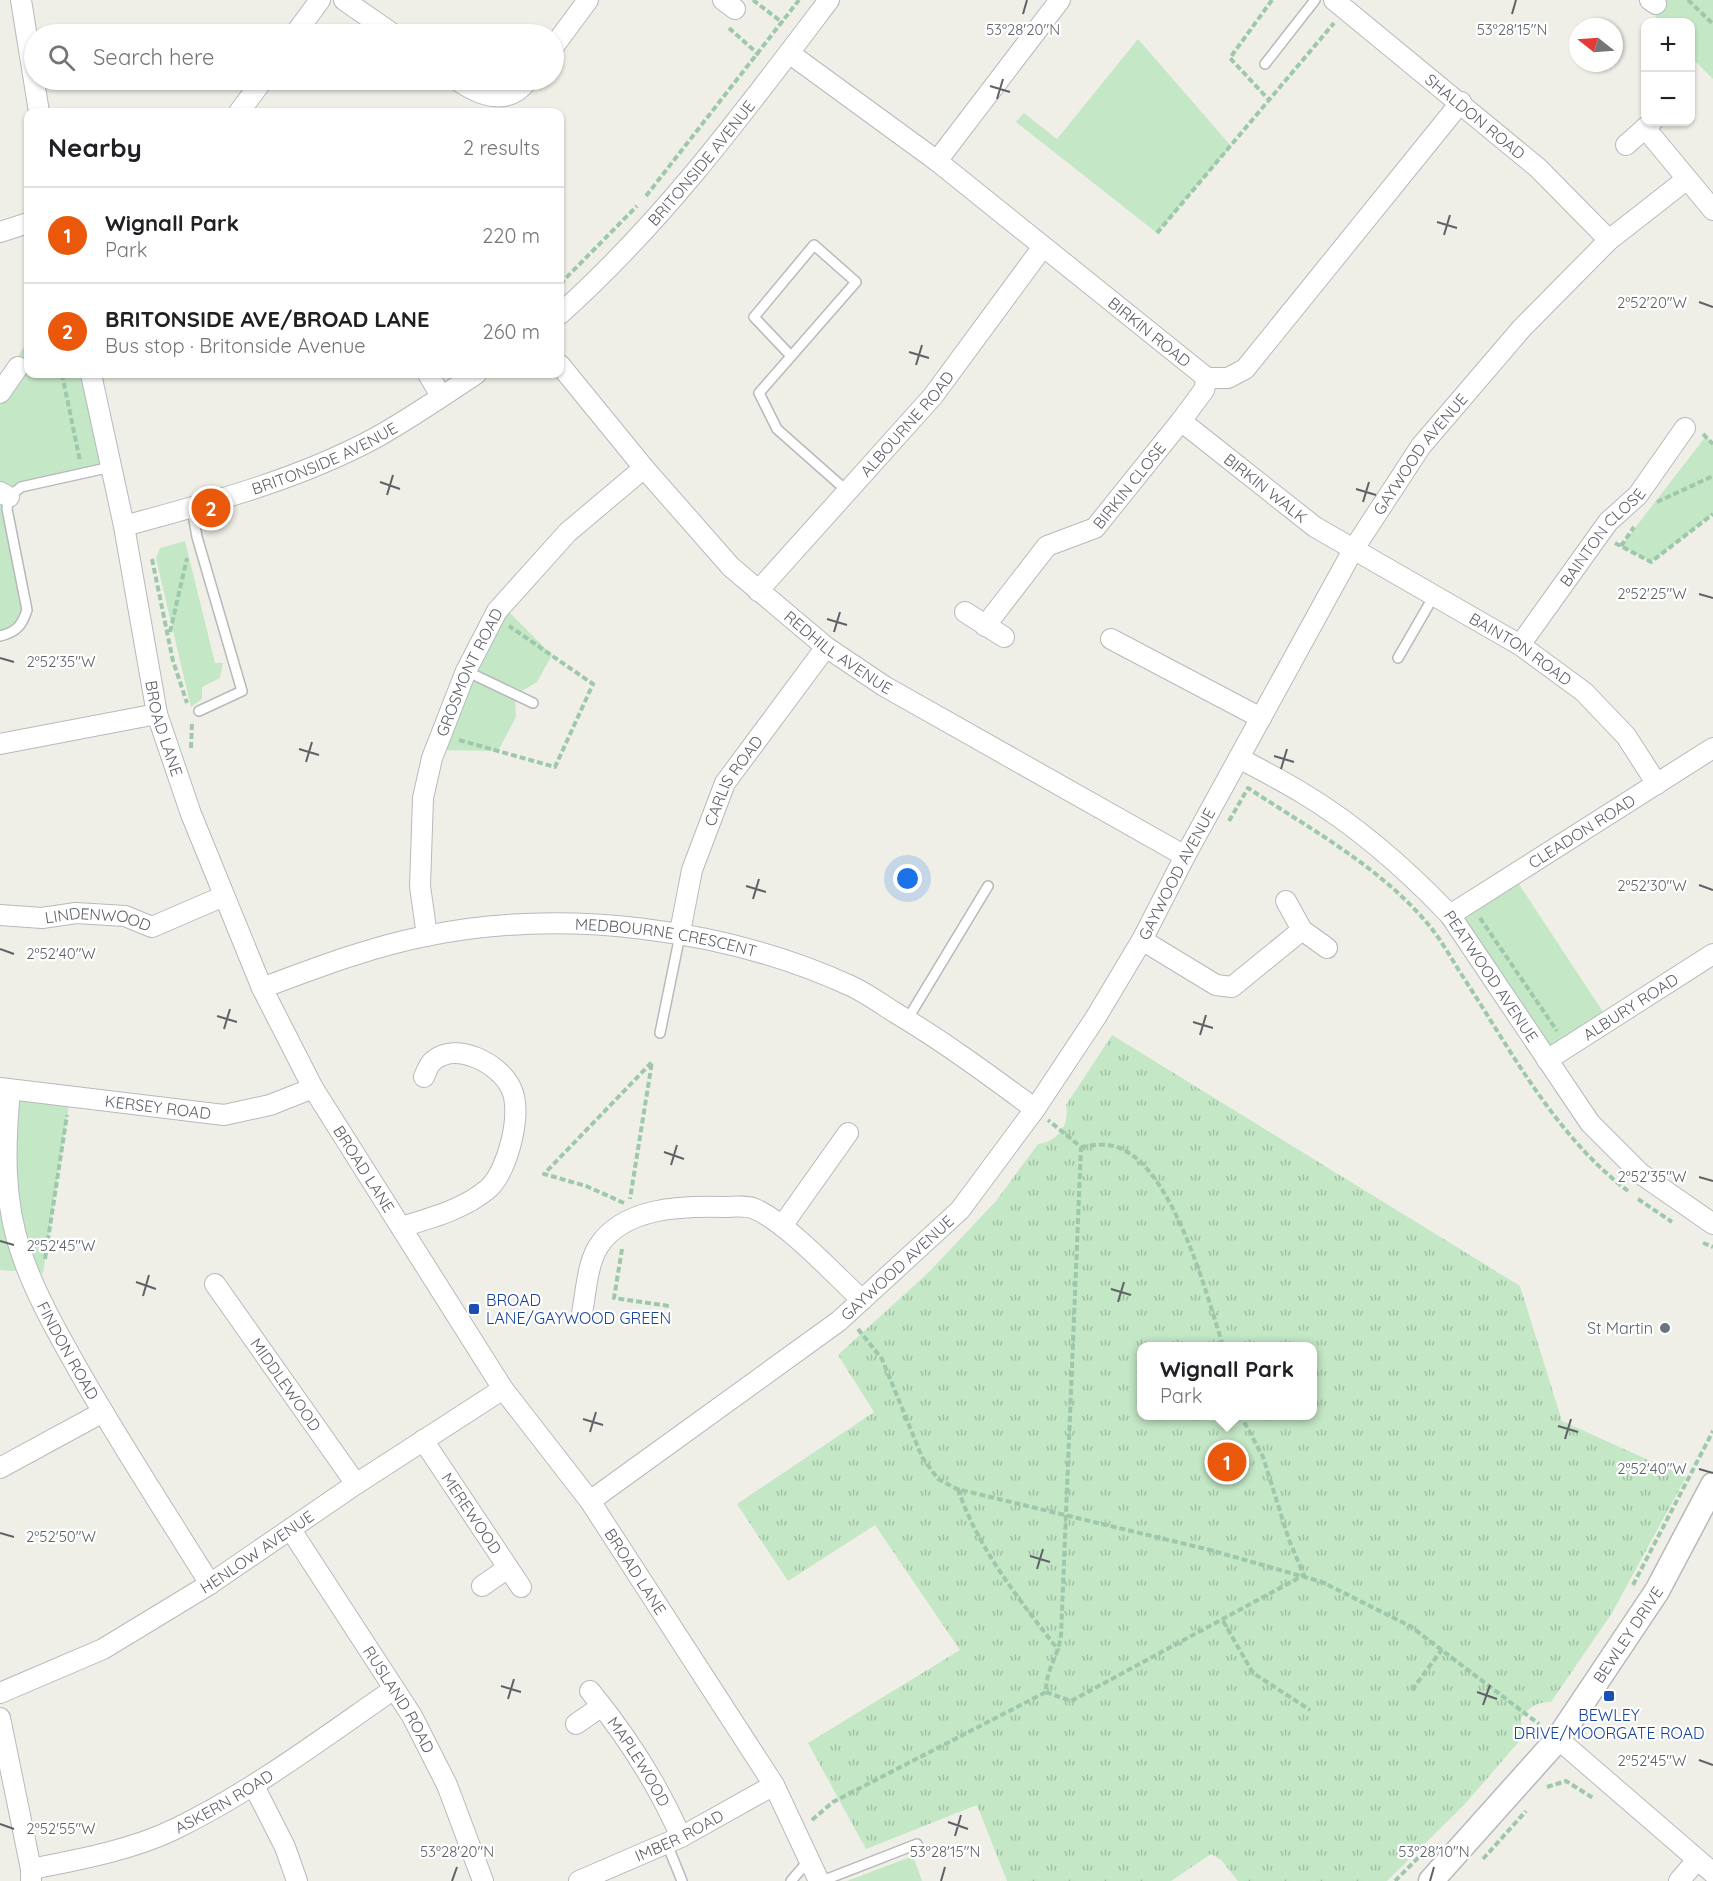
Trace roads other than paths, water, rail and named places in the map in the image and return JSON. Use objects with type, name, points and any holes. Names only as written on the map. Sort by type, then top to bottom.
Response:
[{"type":"street","points":[[21,0],[25,24]]},
{"type":"street","points":[[303,24],[321,0]]},
{"type":"street","points":[[344,0],[379,24]]},
{"type":"street","points":[[564,32],[588,0]]},
{"type":"street","name":"BRITONSIDE AVENUE","points":[[564,310],[605,273],[666,209],[829,0]]},
{"type":"street","points":[[937,161],[1060,0]]},
{"type":"street","name":"SHALDON ROAD","points":[[1334,0],[1461,102],[1538,168],[1609,240]]},
{"type":"street","name":"BIRKIN ROAD","points":[[789,53],[937,161],[1042,248],[1207,378],[1228,378],[1245,369],[1461,102]]},
{"type":"street","points":[[35,90],[38,108]]},
{"type":"street","points":[[241,108],[254,90]]},
{"type":"street","points":[[471,90],[500,98],[515,90]]},
{"type":"street","points":[[1626,145],[1647,126]]},
{"type":"street","points":[[1649,126],[1687,180],[1713,210]]},
{"type":"street","name":"GAYWOOD AVENUE","points":[[590,1501],[847,1315],[960,1210],[1035,1109],[1096,1017],[1142,940],[1185,856],[1353,550],[1421,446],[1522,328],[1609,240],[1687,180]]},
{"type":"street","points":[[0,232],[24,224]]},
{"type":"street","name":"ALBOURNE ROAD","points":[[758,591],[933,396],[1042,248]]},
{"type":"street","points":[[0,393],[18,367]]},
{"type":"street","name":"REDHILL AVENUE","points":[[564,370],[644,468],[731,567],[826,647],[884,686],[1185,856]]},
{"type":"street","name":"BROAD LANE","points":[[92,378],[124,526],[157,714],[188,805],[262,988],[313,1088],[503,1389],[590,1501],[774,1785],[821,1881]]},
{"type":"street","points":[[430,378],[441,396]]},
{"type":"street","name":"BRITONSIDE AVENUE","points":[[124,526],[192,508],[309,469],[376,437],[470,378]]},
{"type":"street","name":"BIRKIN CLOSE","points":[[985,626],[1047,546],[1095,528],[1181,421],[1204,390],[1207,378]]},
{"type":"street","name":"BIRKIN WALK","points":[[1181,421],[1315,527],[1353,550]]},
{"type":"street","name":"BAINTON CLOSE","points":[[1520,645],[1608,522],[1638,495],[1684,428]]},
{"type":"street","name":"GROSMONT ROAD","points":[[426,936],[420,886],[423,798],[432,758],[466,671],[497,610],[568,532],[644,468]]},
{"type":"street","name":"BAINTON ROAD","points":[[1353,550],[1435,594],[1520,645],[1584,692],[1626,736],[1657,784]]},
{"type":"street","points":[[965,612],[1004,637]]},
{"type":"street","points":[[1111,639],[1261,718]]},
{"type":"street","name":"CARLIS ROAD","points":[[680,932],[692,870],[725,783],[826,647]]},
{"type":"street","points":[[0,744],[157,714]]},
{"type":"street","name":"CLEADON ROAD","points":[[1450,915],[1713,748]]},
{"type":"street","name":"PEATWOOD AVENUE","points":[[1239,758],[1305,794],[1377,847],[1450,915],[1597,1131],[1641,1174],[1713,1224]]},
{"type":"street","name":"LINDENWOOD","points":[[0,915],[42,918],[76,913],[115,916],[153,927],[224,896]]},
{"type":"street","points":[[1286,900],[1302,930],[1327,948]]},
{"type":"street","name":"MEDBOURNE CRESCENT","points":[[262,988],[339,960],[426,936],[492,926],[573,924],[680,932],[746,947],[852,986],[950,1046],[1035,1109]]},
{"type":"street","points":[[1142,940],[1216,986],[1232,987],[1302,930]]},
{"type":"street","name":"ALBURY ROAD","points":[[1547,1060],[1713,954]]},
{"type":"street","points":[[401,1227],[463,1204],[491,1186],[508,1158],[516,1112],[511,1088],[496,1071],[468,1054],[450,1053],[432,1061],[424,1077]]},
{"type":"street","name":"KERSEY ROAD","points":[[5,1089],[224,1114],[270,1105],[313,1088]]},
{"type":"street","name":"FINDON ROAD","points":[[5,1089],[7,1170],[20,1250],[41,1303],[103,1412],[210,1584]]},
{"type":"street","points":[[782,1226],[848,1133]]},
{"type":"street","points":[[582,1313],[598,1247],[628,1215],[685,1206],[753,1207],[782,1226],[862,1300]]},
{"type":"street","name":"MIDDLEWOOD","points":[[215,1284],[356,1484]]},
{"type":"street","name":"HENLOW AVENUE","points":[[0,1693],[103,1649],[210,1584],[356,1484],[503,1389]]},
{"type":"street","points":[[0,1468],[103,1412]]},
{"type":"street","name":"MEREWOOD","points":[[423,1440],[521,1587]]},
{"type":"street","name":"BEWLEY DRIVE","points":[[1431,1881],[1558,1739],[1657,1591],[1713,1485]]},
{"type":"street","name":"RUSLAND ROAD","points":[[291,1530],[412,1716],[447,1785],[483,1881]]},
{"type":"street","points":[[482,1586],[508,1568]]},
{"type":"street","name":"ASKERN ROAD","points":[[31,1875],[174,1830],[254,1786],[394,1689]]},
{"type":"street","name":"MAPLEWOOD","points":[[576,1724],[596,1698],[638,1756],[674,1840]]},
{"type":"street","points":[[0,1718],[31,1875]]},
{"type":"street","points":[[1558,1739],[1713,1873]]},
{"type":"street","name":"IMBER ROAD","points":[[579,1881],[674,1840],[774,1785]]},
{"type":"street","points":[[254,1786],[285,1847],[297,1881]]},
{"type":"street","points":[[1679,1881],[1697,1860]]},
{"type":"lane","points":[[1265,64],[1315,0]]},
{"type":"lane","points":[[791,356],[754,317],[814,245],[856,282],[759,393],[777,429],[847,491]]},
{"type":"lane","points":[[0,636],[12,633],[22,625],[27,610],[4,495],[21,487],[111,467]]},
{"type":"lane","points":[[192,508],[197,537],[242,691],[199,711]]},
{"type":"lane","points":[[1398,658],[1435,594]]},
{"type":"lane","points":[[466,671],[533,703]]},
{"type":"lane","points":[[906,1020],[988,886]]},
{"type":"lane","points":[[660,1033],[680,932]]},
{"type":"lane","points":[[674,1840],[682,1881]]},
{"type":"lane","points":[[821,1881],[917,1844]]},
{"type":"lane","points":[[791,1881],[810,1859]]},
{"type":"place","name":"BRITONSIDE AVE/BROAD LANE","points":[[211,508]]},
{"type":"place","name":"BROAD LANE/GAYWOOD GREEN","points":[[474,1309]]},
{"type":"place","name":"St Martin","points":[[1665,1328]]},
{"type":"place","name":"Wignall Park","points":[[1227,1462]]},
{"type":"place","name":"BEWLEY DRIVE/MOORGATE ROAD","points":[[1609,1696]]}]
